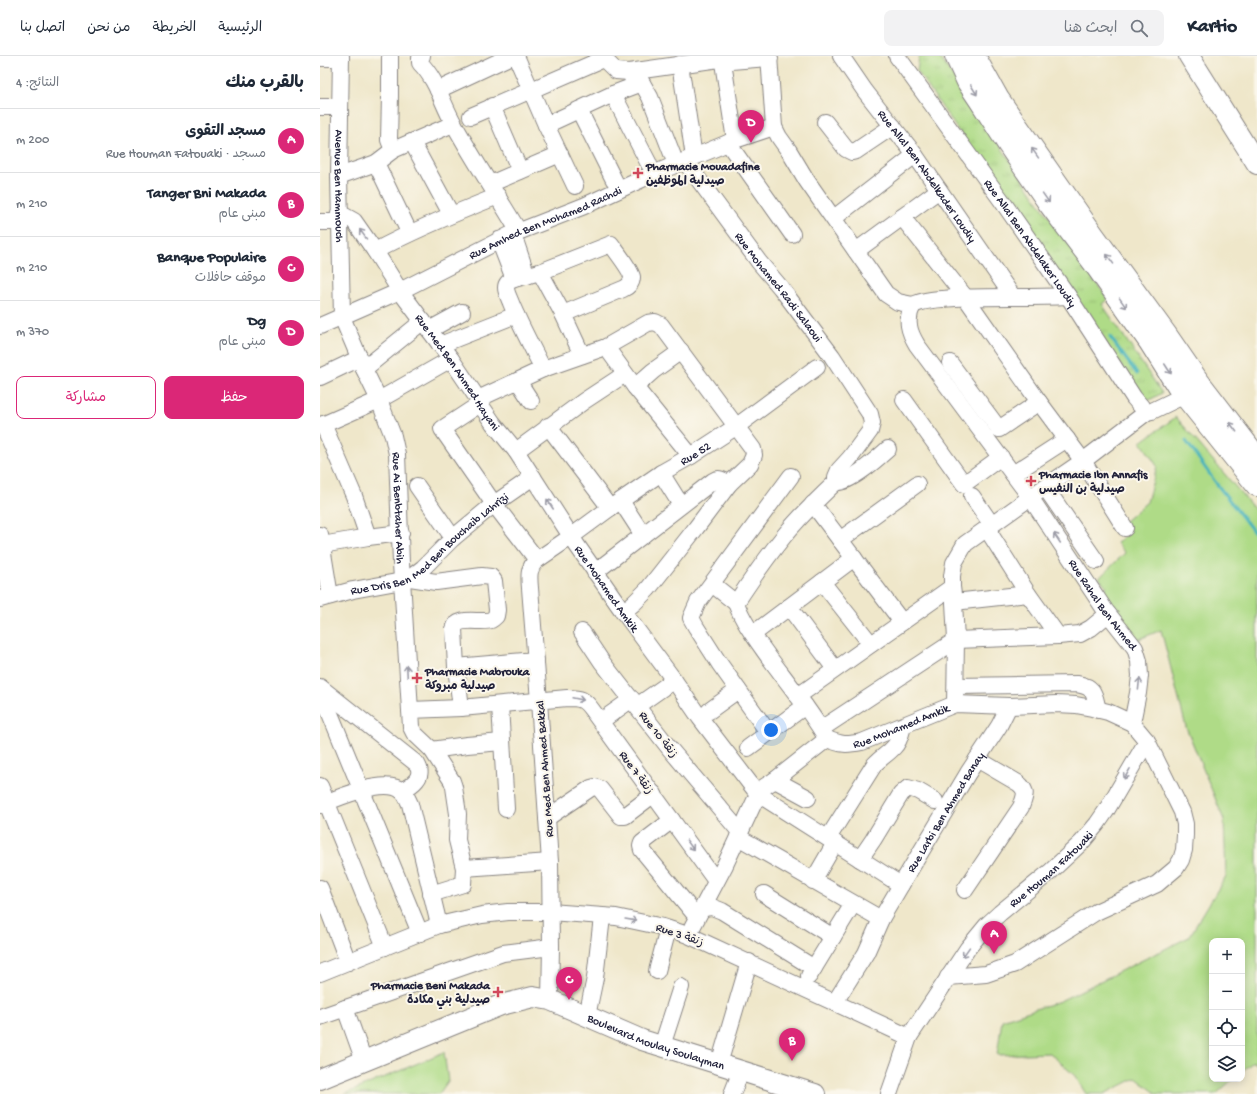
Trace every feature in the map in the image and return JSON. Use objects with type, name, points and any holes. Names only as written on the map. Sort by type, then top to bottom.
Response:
[{"type":"highway","points":[[956,56],[968,82],[1009,145],[1105,277],[1150,342],[1178,395],[1257,485]]},
{"type":"highway","points":[[974,56],[998,99],[1080,216],[1197,380],[1257,458]]},
{"type":"main road","points":[[1189,56],[1256,158]]},
{"type":"main road","points":[[1199,56],[1256,158]]},
{"type":"main road","name":"Boulevard Moulay Soulayman","points":[[320,1079],[501,1005],[533,997],[550,1000],[626,1034],[815,1094]]},
{"type":"street","points":[[390,56],[389,140],[393,150]]},
{"type":"street","points":[[438,90],[511,56]]},
{"type":"street","points":[[516,56],[575,186]]},
{"type":"street","name":"Rue Allal Ben Abdelkader Loudiy","points":[[841,56],[865,91],[915,154],[1013,297]]},
{"type":"street","name":"Rue Allal Ben Abdelaker Loudiy","points":[[897,56],[1002,201],[1068,296],[1134,398],[1145,411],[1148,412]]},
{"type":"street","points":[[320,58],[341,57]]},
{"type":"street","name":"Avenue Ben Hammouch","points":[[341,57],[339,218],[342,317]]},
{"type":"street","points":[[421,57],[420,63],[428,72],[438,90],[453,124],[494,190],[527,276],[563,314],[582,355]]},
{"type":"street","points":[[471,116],[532,90],[602,57],[616,71],[629,72],[722,58],[731,61],[770,57],[774,127],[807,181],[886,294],[898,302],[913,305],[928,300],[1068,296]]},
{"type":"street","points":[[722,58],[731,141],[792,234]]},
{"type":"street","name":"Rue Mohamed Radi Salaoui","points":[[680,64],[685,161],[759,262],[781,288],[832,356],[870,414],[872,423],[870,431],[839,470],[836,477],[836,482]]},
{"type":"street","points":[[629,72],[633,79],[642,83],[685,161]]},
{"type":"street","points":[[546,125],[613,94],[642,83]]},
{"type":"street","points":[[613,94],[648,164]]},
{"type":"street","points":[[492,106],[520,171]]},
{"type":"street","points":[[320,107],[340,107]]},
{"type":"street","points":[[579,110],[614,180]]},
{"type":"street","points":[[825,122],[846,149],[852,152],[856,152],[892,126]]},
{"type":"street","points":[[339,176],[376,163],[393,150],[453,124]]},
{"type":"street","name":"Rue Amhed Ben Mohamed Rachdi","points":[[320,326],[400,291],[510,235],[584,206],[731,141],[774,127]]},
{"type":"street","points":[[412,142],[451,214]]},
{"type":"street","points":[[375,251],[409,232],[451,214],[494,190],[520,171],[560,154]]},
{"type":"street","points":[[834,218],[915,154]]},
{"type":"street","points":[[376,163],[409,232]]},
{"type":"street","points":[[856,251],[939,190]]},
{"type":"street","name":"Rue Med Ben Ahmed Hayani","points":[[339,218],[345,216],[354,221],[400,291],[451,359],[479,402],[516,451],[572,536]]},
{"type":"street","points":[[902,217],[966,298],[1039,402],[1083,461],[1125,528]]},
{"type":"street","points":[[320,222],[339,218]]},
{"type":"street","points":[[543,369],[516,315],[506,288],[508,282],[611,244],[632,276],[630,283],[626,288],[563,314]]},
{"type":"street","name":"Rue Rahal Ben Ahmed","points":[[913,305],[910,311],[908,323],[911,336],[1030,497],[1108,614],[1135,648],[1139,661],[1140,676],[1132,723]]},
{"type":"street","points":[[320,377],[362,364],[426,325],[462,312]]},
{"type":"street","points":[[440,345],[516,315]]},
{"type":"street","name":"Rue Ai Benbtaher Abih","points":[[342,317],[379,400],[393,436],[397,454],[401,533],[406,580],[412,730],[432,750],[449,776],[454,788],[458,814],[457,840],[464,868]]},
{"type":"street","points":[[572,536],[537,560],[494,504],[442,429],[479,402],[518,381],[543,369],[606,347],[648,323],[655,322],[661,325],[737,426],[753,449],[754,455],[750,464],[729,484],[648,589],[624,612]]},
{"type":"street","points":[[606,347],[635,387],[691,456]]},
{"type":"street","points":[[635,387],[653,371],[681,351]]},
{"type":"street","points":[[368,537],[354,496],[321,425],[379,400],[451,359]]},
{"type":"street","points":[[950,363],[999,429],[1039,402]]},
{"type":"street","name":"Rue 52","points":[[572,536],[615,504],[661,473],[691,456],[737,426],[817,366]]},
{"type":"street","points":[[516,451],[548,426],[625,374]]},
{"type":"street","points":[[518,381],[530,401]]},
{"type":"street","points":[[955,704],[956,640],[953,595],[954,563],[965,544],[1083,461],[1148,412],[1178,395]]},
{"type":"street","points":[[904,400],[968,490],[1028,594],[1058,636]]},
{"type":"street","points":[[548,426],[642,535]]},
{"type":"street","points":[[1013,474],[1067,439]]},
{"type":"street","points":[[736,603],[785,535],[813,504],[836,482],[841,482],[849,478],[888,449]]},
{"type":"street","points":[[968,490],[1001,457]]},
{"type":"street","points":[[661,473],[681,505]]},
{"type":"street","points":[[768,732],[719,663],[691,618],[696,606],[791,476]]},
{"type":"street","name":"Rue Dris Ben Med Ben Bouchaib Lahrizi","points":[[325,597],[406,580],[423,568],[453,538],[494,504],[533,477]]},
{"type":"street","points":[[595,572],[716,479],[720,479],[729,484]]},
{"type":"street","points":[[840,540],[917,484]]},
{"type":"street","points":[[417,486],[453,538]]},
{"type":"street","points":[[1044,487],[1096,561]]},
{"type":"street","points":[[813,504],[902,622]]},
{"type":"street","points":[[325,597],[321,539],[368,537],[401,533]]},
{"type":"street","name":"Rue Mohamed Amkik","points":[[572,536],[595,572],[700,718],[758,794],[901,885]]},
{"type":"street","points":[[752,634],[854,558]]},
{"type":"street","name":"Rue Med Ben Ahmed Bakkal","points":[[537,560],[533,563],[529,574],[550,862],[550,1000]]},
{"type":"street","points":[[406,580],[440,582],[482,576],[491,577],[494,581],[497,610],[496,616],[491,620],[461,622],[454,626],[453,637],[461,708]]},
{"type":"street","points":[[822,582],[871,644]]},
{"type":"street","points":[[712,584],[736,603],[752,634],[824,734]]},
{"type":"street","points":[[748,748],[768,732],[835,669],[902,622],[953,595],[1028,594]]},
{"type":"street","points":[[789,606],[835,669]]},
{"type":"street","points":[[688,935],[758,794],[824,734],[956,640],[1080,634],[1091,628],[1108,614]]},
{"type":"street","name":"Rue 10 زنقة","points":[[582,632],[602,662],[739,834],[813,881],[881,919]]},
{"type":"street","points":[[456,666],[536,660]]},
{"type":"street","points":[[601,721],[674,680]]},
{"type":"street","points":[[956,686],[1077,684],[1089,687],[1094,692],[1098,710]]},
{"type":"street","points":[[320,688],[420,933]]},
{"type":"street","points":[[320,688],[417,764],[420,769],[418,778],[413,784],[402,792]]},
{"type":"street","points":[[709,711],[738,690]]},
{"type":"street","name":"Rue 7 زنقة","points":[[410,710],[461,708],[577,698],[586,702],[716,881]]},
{"type":"street","name":"Rue Mohamed Amkik","points":[[824,734],[841,744],[862,742],[955,704],[1009,706],[1076,705],[1108,712],[1132,723],[1147,741],[1182,812],[1185,824],[1184,850],[1176,868],[1157,884],[1096,912],[1015,964],[986,974],[948,977]]},
{"type":"street","points":[[500,705],[506,809]]},
{"type":"street","name":"Rue Larbi Ben Ahmed Banay","points":[[835,1002],[866,952],[881,919],[977,759],[999,726],[1009,706]]},
{"type":"street","points":[[813,881],[831,841],[874,765],[879,759],[894,748],[898,742],[903,726]]},
{"type":"street","name":"Rue Houman Fatouaki","points":[[889,1094],[909,1037],[968,948],[988,925],[1015,900],[1050,872],[1082,842],[1106,811],[1147,741]]},
{"type":"street","points":[[432,750],[502,742]]},
{"type":"street","points":[[965,890],[1021,807],[1025,793],[1023,787],[1018,783],[977,759]]},
{"type":"street","points":[[775,780],[808,798]]},
{"type":"street","points":[[320,786],[323,804],[385,947]]},
{"type":"street","points":[[323,804],[369,788],[387,786],[402,792],[410,804],[439,925]]},
{"type":"street","points":[[547,818],[591,788],[595,787],[600,788],[621,816],[625,816],[654,794]]},
{"type":"street","points":[[860,859],[901,794],[908,788],[918,791],[935,801]]},
{"type":"street","points":[[672,820],[640,846],[700,913]]},
{"type":"street","points":[[432,894],[463,884],[464,868],[550,862]]},
{"type":"street","points":[[320,888],[348,962]]},
{"type":"street","points":[[764,894],[833,937]]},
{"type":"street","points":[[802,987],[853,904]]},
{"type":"street","points":[[700,913],[712,907],[722,911],[814,968]]},
{"type":"street","name":"Rue 3 زنقة","points":[[320,972],[439,925],[482,915],[508,912],[550,912],[616,917],[638,921],[688,935],[909,1037]]},
{"type":"street","points":[[587,1016],[595,978],[602,917]]},
{"type":"street","points":[[657,971],[668,929]]},
{"type":"street","points":[[320,1017],[503,953],[551,947]]},
{"type":"street","points":[[719,1064],[749,962]]},
{"type":"street","points":[[662,1046],[681,987]]},
{"type":"street","points":[[345,1008],[364,1060]]},
{"type":"street","points":[[732,1094],[741,1071]]},
{"type":"green space","points":[[939,56],[1041,206],[1108,299],[1102,304],[1162,393],[1146,402],[917,71],[919,57]]},
{"type":"green space","points":[[1176,417],[1257,512],[1257,1065],[1254,1061],[1245,1068],[1245,938],[1209,938],[1209,1082],[1230,1082],[1216,1094],[1157,1094],[1136,1078],[1104,1094],[1086,1094],[1075,1076],[1050,1053],[997,1055],[1002,1020],[1060,1001],[1189,937],[1226,876],[1224,820],[1186,727],[1161,630],[1130,643],[1096,597],[1107,587],[1099,578],[1125,553],[1117,543],[1130,531],[1124,522],[1147,502],[1157,466],[1141,442]]},
{"type":"green space","points":[[444,1052],[448,1081],[439,1094],[345,1094]]},
{"type":"waterway","points":[[1110,337],[1137,374]]},
{"type":"waterway","points":[[1186,441],[1257,536]]},
{"type":"place","name":"Dg","points":[[751,143]]},
{"type":"place","name":"Pharmacie Mouadafine صيدلية الموظفين","points":[[638,173]]},
{"type":"place","name":"Pharmacie Ibn Annafis صيدلية بن النفيس","points":[[1031,481]]},
{"type":"place","name":"Pharmacie Mabrouka صيدلية مبروكة","points":[[417,678]]},
{"type":"place","name":"مسجد التقوى","points":[[994,954]]},
{"type":"place","name":"Pharmacie Beni Makada صيدلية بني مكادة","points":[[498,992]]},
{"type":"place","name":"Banque Populaire","points":[[569,1000]]},
{"type":"place","name":"Tanger Bni Makada","points":[[792,1061]]}]
